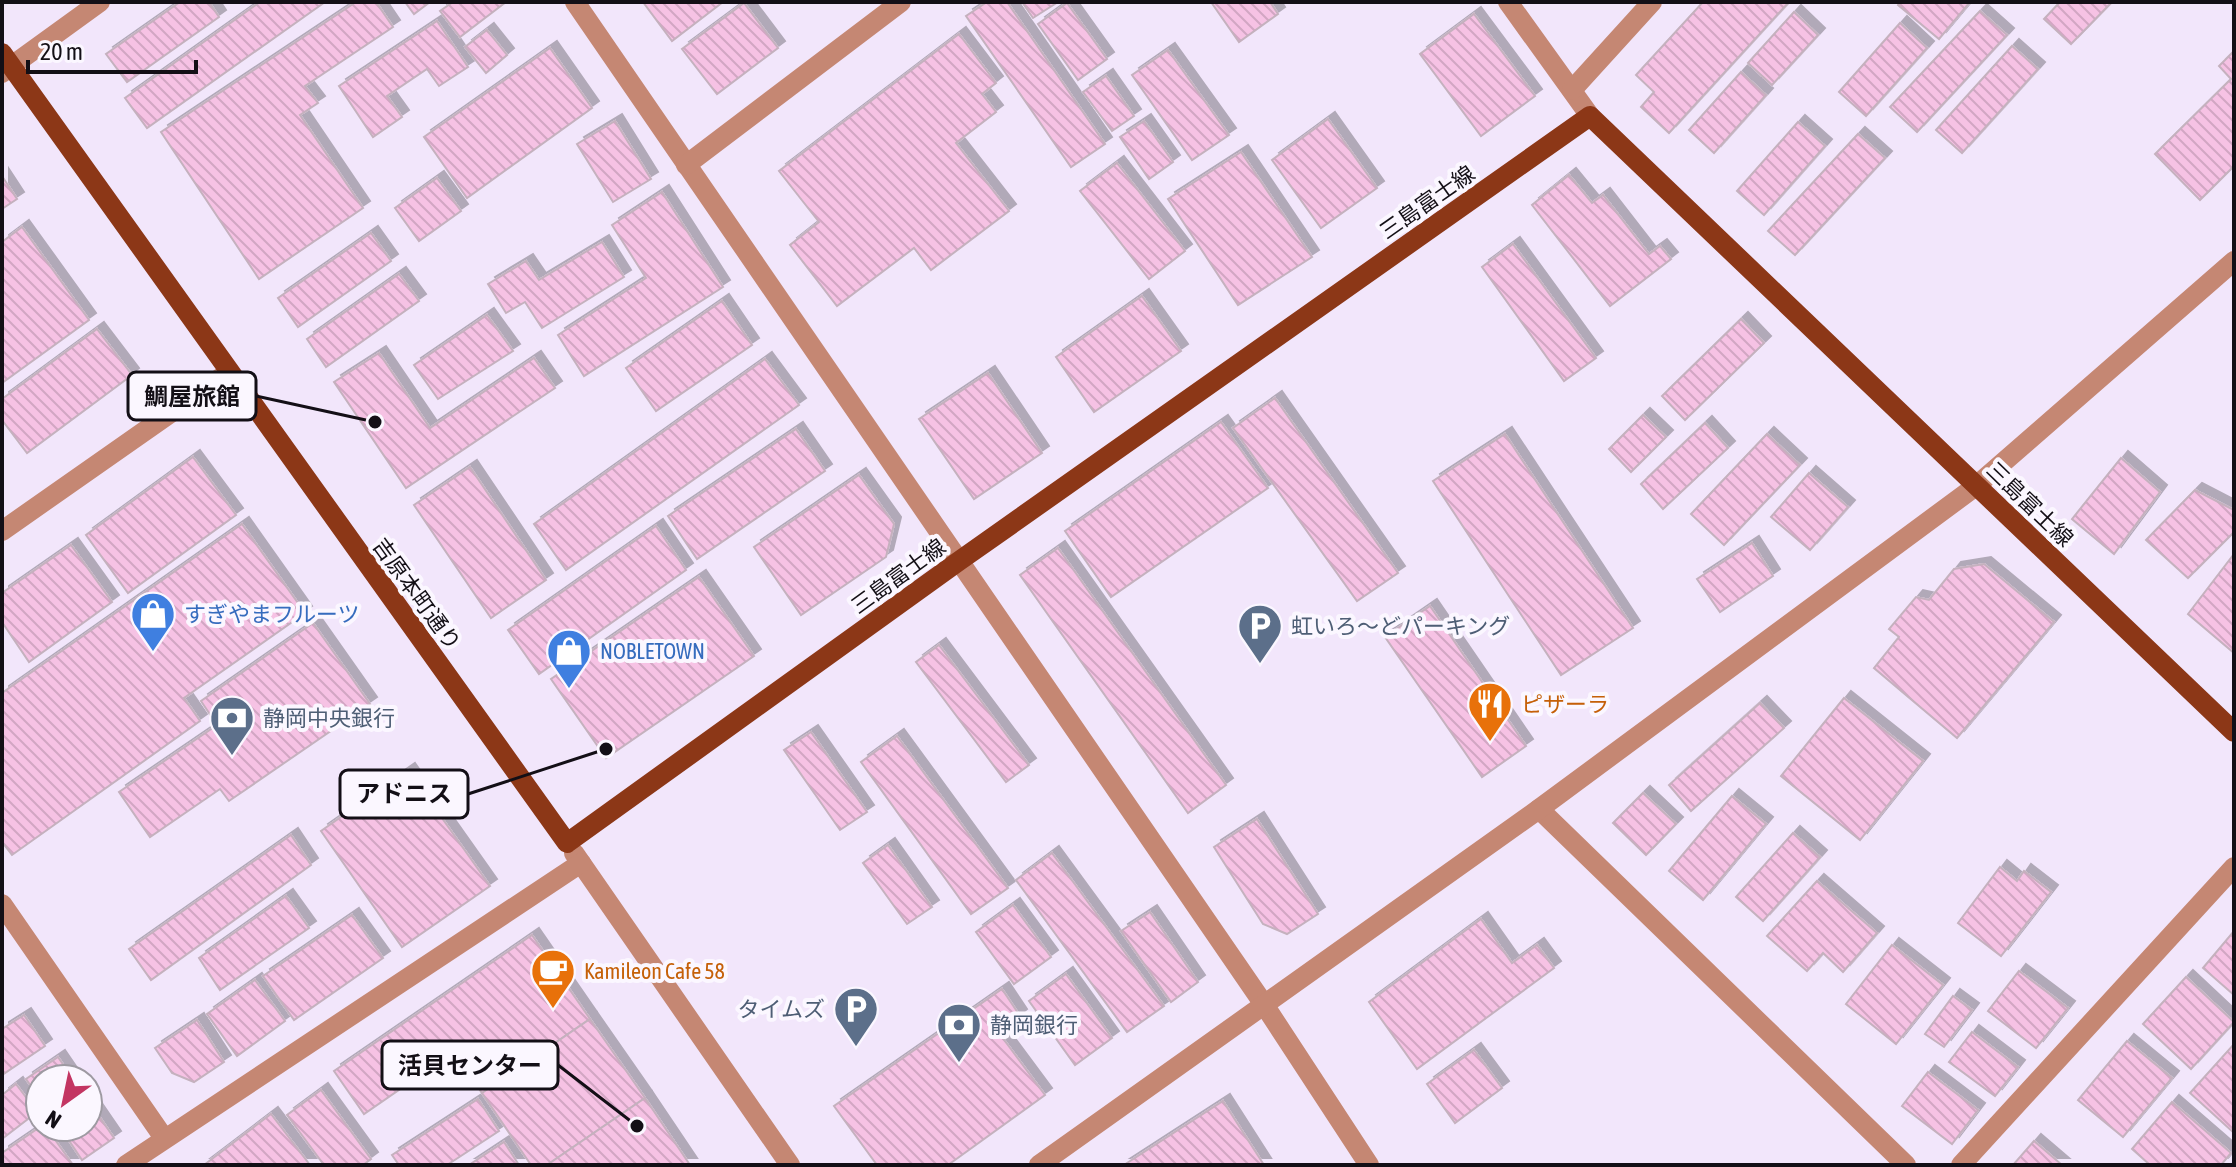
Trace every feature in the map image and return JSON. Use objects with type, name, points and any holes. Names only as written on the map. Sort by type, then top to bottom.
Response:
[{"type":"main road","name":"吉原本町通り","points":[[5,64],[567,843]]},
{"type":"main road","name":"三島富士線","points":[[567,843],[959,561],[1590,116],[2234,732]]},
{"type":"street","points":[[5,64],[100,2]]},
{"type":"street","points":[[575,2],[1263,1003],[1369,1165]]},
{"type":"street","points":[[686,165],[901,2]]},
{"type":"street","points":[[1508,2],[1590,116]]},
{"type":"street","points":[[1572,90],[1652,2]]},
{"type":"street","points":[[1051,1161],[1263,1003],[1539,809],[1976,486],[2234,261]]},
{"type":"street","points":[[2,531],[229,372]]},
{"type":"street","points":[[1539,809],[1906,1165]]},
{"type":"street","name":"吉原本町通り","points":[[567,843],[790,1165]]},
{"type":"street","points":[[126,1165],[581,863]]},
{"type":"street","points":[[1961,1165],[2234,867]]},
{"type":"street","points":[[2,904],[164,1138]]},
{"type":"building","points":[[180,2],[209,2],[219,17],[127,82],[106,54]]},
{"type":"building","points":[[260,2],[325,2],[147,128],[125,98]]},
{"type":"building","points":[[356,2],[376,2],[393,27],[305,86],[318,103],[300,115],[363,208],[259,279],[161,132]]},
{"type":"building","points":[[405,2],[430,2],[414,14]]},
{"type":"building","points":[[453,2],[506,2],[460,37],[440,11]]},
{"type":"building","points":[[643,2],[723,2],[672,41]]},
{"type":"building","points":[[987,2],[1007,2],[1105,144],[1071,167],[966,16]]},
{"type":"building","points":[[1022,2],[1058,2],[1033,18]]},
{"type":"building","points":[[1211,2],[1270,2],[1278,14],[1239,42]]},
{"type":"building","points":[[1703,2],[1789,2],[1669,133],[1641,107],[1654,92],[1636,75]]},
{"type":"building","points":[[1900,2],[1970,2],[1939,39],[1898,5]]},
{"type":"building","points":[[2060,2],[2112,2],[2071,44],[2044,19]]},
{"type":"building","points":[[744,3],[778,48],[717,94],[682,49]]},
{"type":"building","points":[[1067,3],[1107,59],[1078,80],[1038,24]]},
{"type":"building","points":[[1980,11],[2007,35],[1917,132],[1890,107]]},
{"type":"building","points":[[1794,12],[1818,35],[1772,85],[1748,63]]},
{"type":"building","points":[[1474,14],[1535,96],[1481,136],[1420,54]]},
{"type":"building","points":[[437,21],[468,67],[439,86],[427,69],[387,96],[402,117],[373,137],[339,86]]},
{"type":"building","points":[[1900,23],[1927,48],[1866,116],[1839,92]]},
{"type":"building","points":[[487,30],[507,55],[486,73],[465,47]]},
{"type":"building","points":[[959,34],[996,83],[982,94],[996,112],[956,143],[1009,211],[931,270],[914,248],[837,306],[790,245],[819,222],[779,171]]},
{"type":"building","points":[[2012,46],[2038,69],[1962,153],[1936,130]]},
{"type":"building","points":[[550,48],[592,108],[467,198],[424,137]]},
{"type":"building","points":[[1168,50],[1229,135],[1192,160],[1132,75]]},
{"type":"building","points":[[2234,51],[2234,166],[2200,200],[2155,154],[2231,79],[2219,66]]},
{"type":"building","points":[[1741,72],[1766,95],[1714,153],[1689,130]]},
{"type":"building","points":[[1106,76],[1134,116],[1112,131],[1083,92]]},
{"type":"building","points":[[1328,119],[1377,188],[1321,228],[1272,160]]},
{"type":"building","points":[[615,121],[651,179],[613,202],[577,144]]},
{"type":"building","points":[[1144,121],[1173,162],[1149,179],[1120,137]]},
{"type":"building","points":[[1798,122],[1825,146],[1764,215],[1737,191]]},
{"type":"building","points":[[1858,134],[1885,158],[1795,255],[1768,231]]},
{"type":"building","points":[[1241,152],[1312,257],[1238,305],[1168,199]]},
{"type":"building","points":[[1117,163],[1185,251],[1149,279],[1080,191]]},
{"type":"building","points":[[1569,175],[1592,203],[1603,195],[1649,254],[1660,246],[1671,259],[1610,306],[1532,205]]},
{"type":"building","points":[[2,176],[17,199],[2,209]]},
{"type":"building","points":[[437,178],[461,211],[419,241],[395,208]]},
{"type":"building","points":[[662,192],[723,287],[584,376],[558,335],[646,278],[612,225]]},
{"type":"building","points":[[22,227],[89,320],[2,383],[2,242]]},
{"type":"building","points":[[371,233],[391,261],[298,327],[278,298]]},
{"type":"building","points":[[602,242],[624,277],[542,328],[525,302],[506,313],[488,284],[526,261],[539,280]]},
{"type":"building","points":[[1513,244],[1596,358],[1564,381],[1482,267]]},
{"type":"building","points":[[399,274],[419,301],[326,367],[307,339]]},
{"type":"building","points":[[1142,296],[1181,351],[1094,412],[1056,357]]},
{"type":"building","points":[[722,301],[752,345],[656,411],[626,368]]},
{"type":"building","points":[[487,315],[513,351],[438,399],[414,365]]},
{"type":"building","points":[[1741,319],[1764,343],[1685,420],[1662,396]]},
{"type":"building","points":[[97,329],[132,375],[27,453],[2,420],[2,399]]},
{"type":"building","points":[[379,353],[430,428],[534,358],[555,388],[406,488],[334,382]]},
{"type":"building","points":[[765,359],[799,405],[566,570],[534,524]]},
{"type":"building","points":[[988,373],[1042,453],[974,499],[919,419]]},
{"type":"building","points":[[1275,398],[1398,573],[1357,601],[1233,428]]},
{"type":"building","points":[[1643,415],[1666,437],[1631,472],[1609,449]]},
{"type":"building","points":[[1221,422],[1268,488],[1111,597],[1065,531]]},
{"type":"building","points":[[1705,423],[1728,448],[1663,509],[1641,484]]},
{"type":"building","points":[[796,429],[825,471],[697,559],[668,516]]},
{"type":"building","points":[[1505,434],[1633,628],[1561,675],[1433,481]]},
{"type":"building","points":[[1767,434],[1800,465],[1724,545],[1691,514]]},
{"type":"building","points":[[193,457],[236,515],[128,593],[86,535]]},
{"type":"building","points":[[2121,458],[2160,492],[2114,554],[2072,519]]},
{"type":"building","points":[[470,467],[546,580],[491,618],[414,505]]},
{"type":"building","points":[[1809,473],[1848,507],[1810,550],[1771,517]]},
{"type":"building","points":[[859,475],[894,524],[886,557],[801,615],[754,547]]},
{"type":"building","points":[[2195,490],[2234,510],[2234,532],[2188,578],[2146,540]]},
{"type":"building","name":"すぎやまフルーツ","points":[[242,524],[305,613],[184,698],[200,721],[12,855],[2,842],[2,693]]},
{"type":"building","points":[[656,526],[686,570],[539,674],[508,630]]},
{"type":"building","points":[[1752,543],[1773,576],[1720,612],[1697,579]]},
{"type":"building","points":[[71,545],[112,602],[29,662],[2,622],[2,593]]},
{"type":"building","points":[[1058,548],[1226,785],[1188,813],[1020,575]]},
{"type":"building","points":[[2234,554],[2234,653],[2188,614]]},
{"type":"building","points":[[1984,564],[2054,622],[1957,738],[1874,668],[1899,637],[1889,629],[1916,597],[1929,600],[1954,569]]},
{"type":"building","points":[[699,577],[754,656],[606,758],[551,679]]},
{"type":"building","points":[[1430,606],[1526,746],[1482,777],[1385,637]]},
{"type":"building","name":"静岡中央銀行","points":[[313,623],[370,704],[229,801],[220,789],[150,837],[119,792],[217,725],[201,701]]},
{"type":"building","points":[[939,645],[1029,765],[1006,782],[916,662]]},
{"type":"building","points":[[1844,698],[1923,761],[1860,840],[1781,776]]},
{"type":"building","points":[[1760,703],[1784,728],[1691,811],[1669,785]]},
{"type":"building","points":[[811,732],[867,812],[840,830],[784,750]]},
{"type":"building","points":[[897,736],[1008,888],[971,914],[861,762]]},
{"type":"building","points":[[408,770],[490,886],[402,947],[321,831]]},
{"type":"building","points":[[1643,793],[1676,824],[1646,855],[1613,823]]},
{"type":"building","points":[[1732,796],[1766,824],[1703,900],[1669,871]]},
{"type":"building","points":[[1257,819],[1318,914],[1287,934],[1263,924],[1214,847]]},
{"type":"building","points":[[1793,833],[1820,857],[1763,921],[1736,897]]},
{"type":"building","points":[[291,835],[311,865],[151,980],[129,949]]},
{"type":"building","points":[[888,845],[932,907],[907,924],[863,863]]},
{"type":"building","points":[[1052,853],[1164,1006],[1127,1032],[1016,880]]},
{"type":"building","points":[[2000,867],[2017,881],[2024,871],[2051,892],[2001,956],[1958,923]]},
{"type":"building","points":[[1817,881],[1877,933],[1843,972],[1823,953],[1807,971],[1767,936]]},
{"type":"building","points":[[286,896],[309,928],[220,990],[199,958]]},
{"type":"building","points":[[1013,905],[1051,957],[1014,984],[976,932]]},
{"type":"building","points":[[1150,912],[1198,982],[1171,1002],[1121,931]]},
{"type":"building","points":[[352,915],[383,958],[294,1020],[263,976]]},
{"type":"building","points":[[1481,919],[1512,963],[1537,945],[1554,968],[1417,1069],[1369,1002]]},
{"type":"building","points":[[2234,931],[2234,995],[2203,968]]},
{"type":"building","points":[[532,935],[590,1019],[482,1093],[454,1052],[364,1114],[334,1071]]},
{"type":"building","points":[[1892,945],[1943,985],[1896,1044],[1846,1004]]},
{"type":"building","points":[[2019,971],[2068,1008],[2036,1048],[1988,1011]]},
{"type":"building","points":[[1066,974],[1112,1038],[1075,1065],[1029,1001]]},
{"type":"building","points":[[2186,977],[2234,1022],[2191,1069],[2143,1024]]},
{"type":"building","points":[[255,980],[285,1021],[237,1056],[207,1014]]},
{"type":"building","name":"静岡銀行","points":[[1002,989],[1020,1016],[999,1033],[1045,1095],[948,1165],[877,1165],[834,1106]]},
{"type":"building","points":[[1953,996],[1972,1010],[1944,1047],[1925,1034]]},
{"type":"building","points":[[24,1015],[45,1046],[2,1075],[2,1029]]},
{"type":"building","points":[[590,1019],[645,1098],[547,1165],[531,1165],[482,1093]]},
{"type":"building","points":[[197,1020],[224,1062],[194,1082],[172,1073],[155,1048]]},
{"type":"building","points":[[1972,1032],[2018,1067],[1995,1096],[1949,1062]]},
{"type":"building","points":[[2127,1041],[2172,1078],[2123,1137],[2078,1100]]},
{"type":"building","points":[[2234,1044],[2234,1133],[2190,1093]]},
{"type":"building","points":[[1474,1050],[1502,1088],[1455,1123],[1427,1084]]},
{"type":"building","points":[[1928,1072],[1978,1110],[1952,1144],[1902,1106]]},
{"type":"building","points":[[16,1084],[24,1095],[24,1122],[2,1139],[2,1095]]},
{"type":"building","points":[[321,1090],[371,1159],[363,1165],[324,1165],[287,1115]]},
{"type":"building","points":[[645,1098],[690,1165],[547,1165]]},
{"type":"building","points":[[478,1099],[499,1131],[447,1165],[399,1165],[392,1155]]},
{"type":"building","points":[[1223,1101],[1264,1165],[1124,1165]]},
{"type":"building","points":[[2172,1102],[2231,1153],[2221,1165],[2150,1165],[2132,1149]]},
{"type":"building","points":[[271,1114],[310,1165],[204,1165]]},
{"type":"building","points":[[104,1123],[114,1138],[82,1160],[71,1143],[104,1143]]},
{"type":"building","points":[[24,1138],[24,1143],[57,1143],[73,1165],[4,1165],[2,1153]]},
{"type":"building","points":[[2034,1141],[2062,1165],[2013,1165]]},
{"type":"building","points":[[504,1142],[519,1165],[469,1165]]},
{"type":"place","name":"鯛屋旅館","points":[[375,422]]},
{"type":"place","name":"すぎやまフルーツ","points":[[153,653]]},
{"type":"place","name":"虹いろ～どパーキング","points":[[1260,665]]},
{"type":"place","name":"NOBLETOWN","points":[[569,690]]},
{"type":"place","name":"ピザーラ","points":[[1490,743]]},
{"type":"place","name":"アドニス","points":[[606,749]]},
{"type":"place","name":"静岡中央銀行","points":[[232,757]]},
{"type":"place","name":"Kamileon Cafe 58","points":[[553,1010]]},
{"type":"place","name":"タイムズ","points":[[856,1048]]},
{"type":"place","name":"静岡銀行","points":[[959,1064]]},
{"type":"place","name":"活貝センター","points":[[637,1126]]}]
